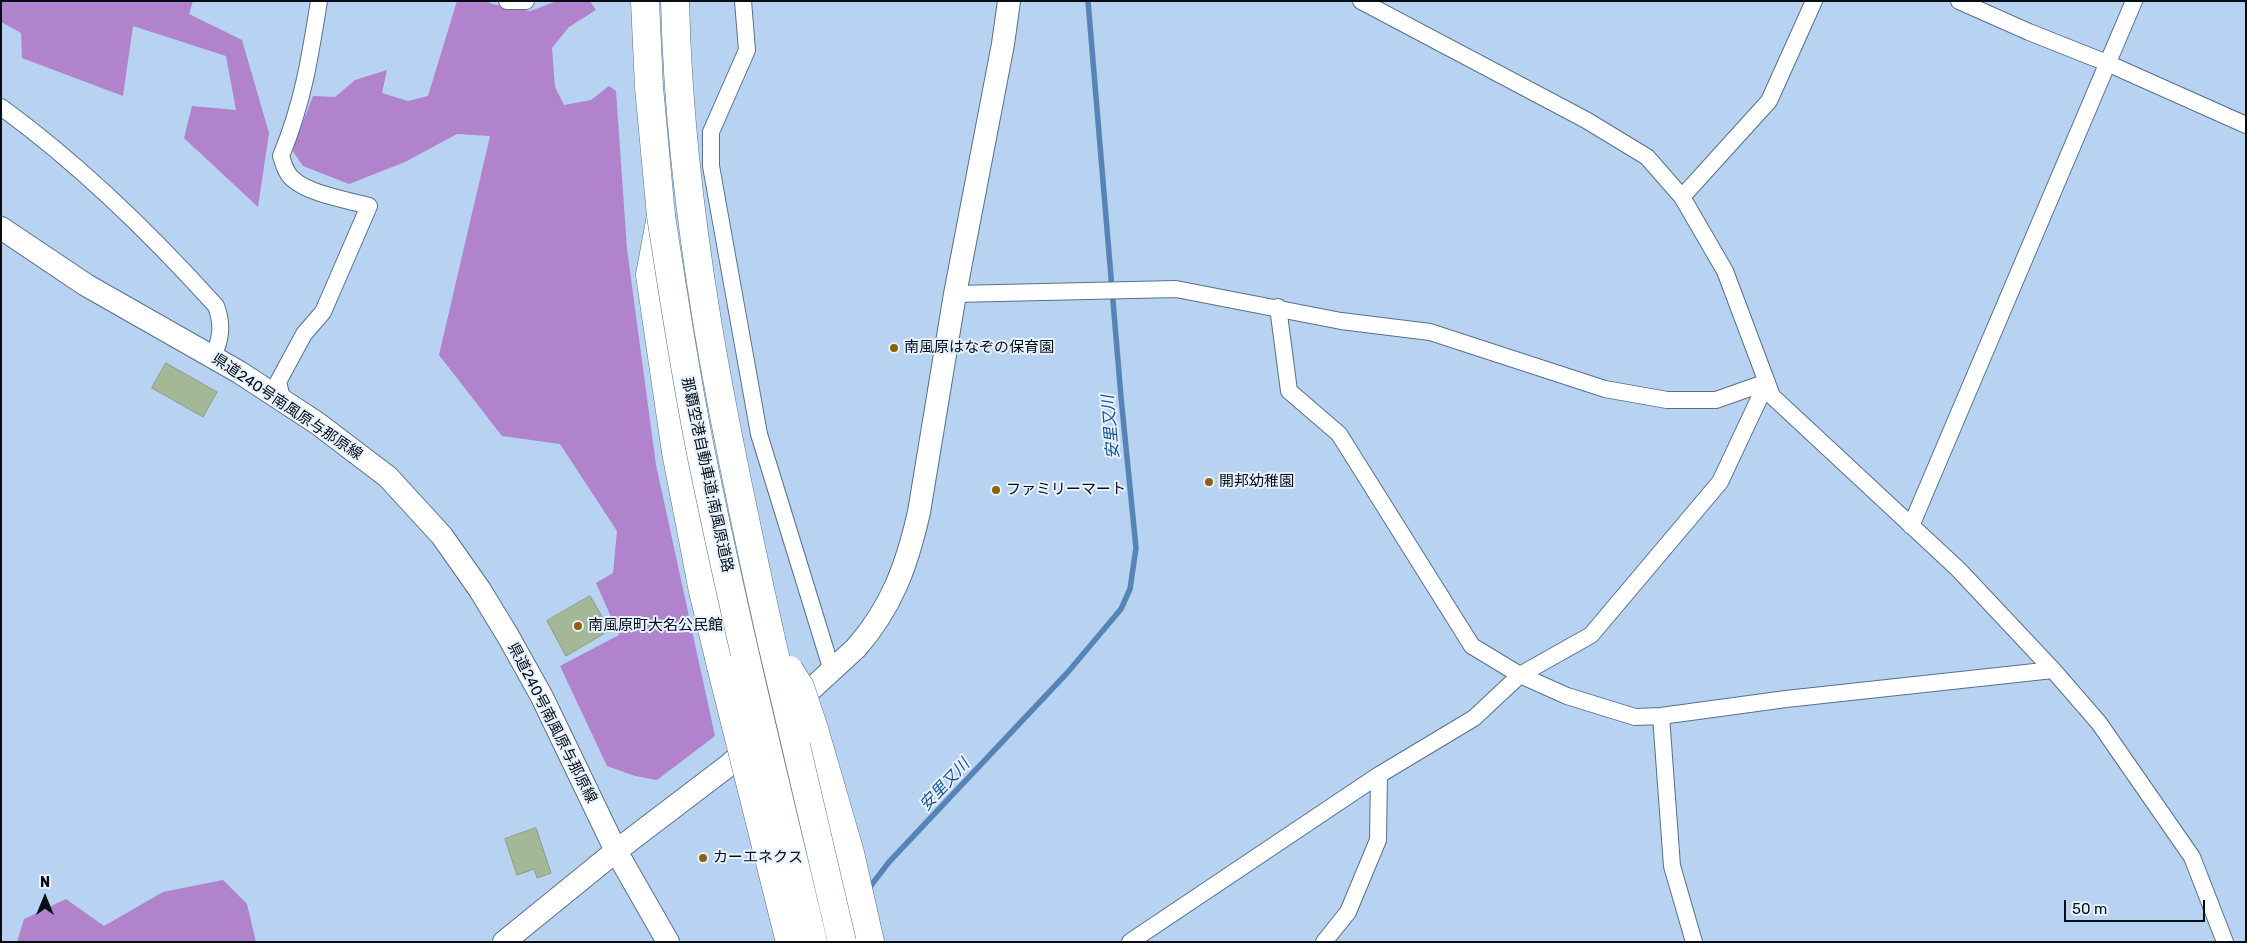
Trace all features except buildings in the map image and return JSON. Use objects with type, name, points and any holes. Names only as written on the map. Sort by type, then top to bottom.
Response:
[{"type":"highway","name":"那覇空港自動車道;南風原道路","points":[[646,1],[649,86],[661,216],[680,339],[702,462],[760,720],[813,942]]},
{"type":"highway","name":"那覇空港自動車道;南風原道路","points":[[676,1],[677,67],[701,288],[730,455],[770,639],[842,942]]},
{"type":"highway","points":[[661,216],[650,275],[676,452],[703,591],[720,666],[790,942]]},
{"type":"highway","points":[[770,639],[800,687],[814,729],[850,853],[870,942]]},
{"type":"street","points":[[283,402],[278,382],[304,334],[323,312],[369,206],[317,192],[294,181],[286,172],[281,156],[295,122],[308,71],[319,1]]},
{"type":"street","points":[[508,1],[526,1]]},
{"type":"street","points":[[743,1],[747,50],[711,132],[711,166],[759,434],[832,671]]},
{"type":"street","points":[[504,942],[616,851],[729,765],[832,671],[874,628],[892,597],[910,548],[919,512],[955,294],[1001,53],[1009,1]]},
{"type":"street","points":[[1362,1],[1389,7],[1647,157],[1682,198],[1725,271],[1772,396],[1958,569],[2054,670],[2099,723],[2192,857],[2225,942]]},
{"type":"street","points":[[1682,198],[1769,102],[1814,1]]},
{"type":"street","points":[[1959,1],[2029,32],[2107,63],[2246,125]]},
{"type":"street","points":[[1911,526],[2134,1]]},
{"type":"street","points":[[1,108],[39,135],[118,207],[216,306],[221,332],[213,357]]},
{"type":"street","name":"県道240号南風原与那原線","points":[[4,235],[86,285],[213,357],[317,423],[388,477],[442,536],[480,590],[513,644],[542,697],[616,851],[668,942]]},
{"type":"street","points":[[955,294],[1176,289],[1341,321],[1430,332],[1605,389],[1667,400],[1716,400],[1767,382]]},
{"type":"street","points":[[1278,308],[1289,391],[1340,434],[1472,646],[1520,675],[1568,696],[1635,717],[1661,716],[1786,699],[2054,670]]},
{"type":"street","points":[[1130,942],[1379,775],[1474,718],[1520,675],[1591,635],[1720,482],[1767,382]]},
{"type":"street","points":[[1661,716],[1672,866],[1694,942]]},
{"type":"street","points":[[1324,942],[1348,912],[1378,840],[1379,775]]},
{"type":"shaded area","points":[[1,1],[193,1],[189,14],[242,40],[269,133],[258,207],[184,138],[192,106],[236,110],[226,56],[133,26],[123,96],[22,58],[21,33],[1,22]]},
{"type":"shaded area","points":[[457,1],[486,1],[492,4],[530,11],[557,1],[590,1],[596,10],[569,27],[552,48],[555,87],[564,105],[591,100],[609,86],[616,91],[627,249],[656,465],[715,736],[657,780],[635,776],[607,766],[560,666],[619,635],[596,583],[613,573],[617,531],[560,444],[502,436],[439,355],[490,136],[457,134],[405,162],[349,184],[303,166],[292,150],[313,96],[335,97],[355,80],[387,70],[382,93],[408,101],[428,96]]},
{"type":"shaded area","points":[[223,880],[247,904],[256,942],[17,942],[24,919],[66,899],[104,926],[163,892]]},
{"type":"waterway","name":"安里又川","points":[[866,892],[889,862],[1068,672],[1121,609],[1130,589],[1136,548],[1121,397],[1088,1]]},
{"type":"place","name":"南風原はなぞの保育園","points":[[894,348]]},
{"type":"place","name":"開邦幼稚園","points":[[1209,482]]},
{"type":"place","name":"ファミリーマート","points":[[996,490]]},
{"type":"place","name":"南風原町大名公民館","points":[[578,626]]},
{"type":"place","name":"カーエネクス","points":[[703,858]]}]
